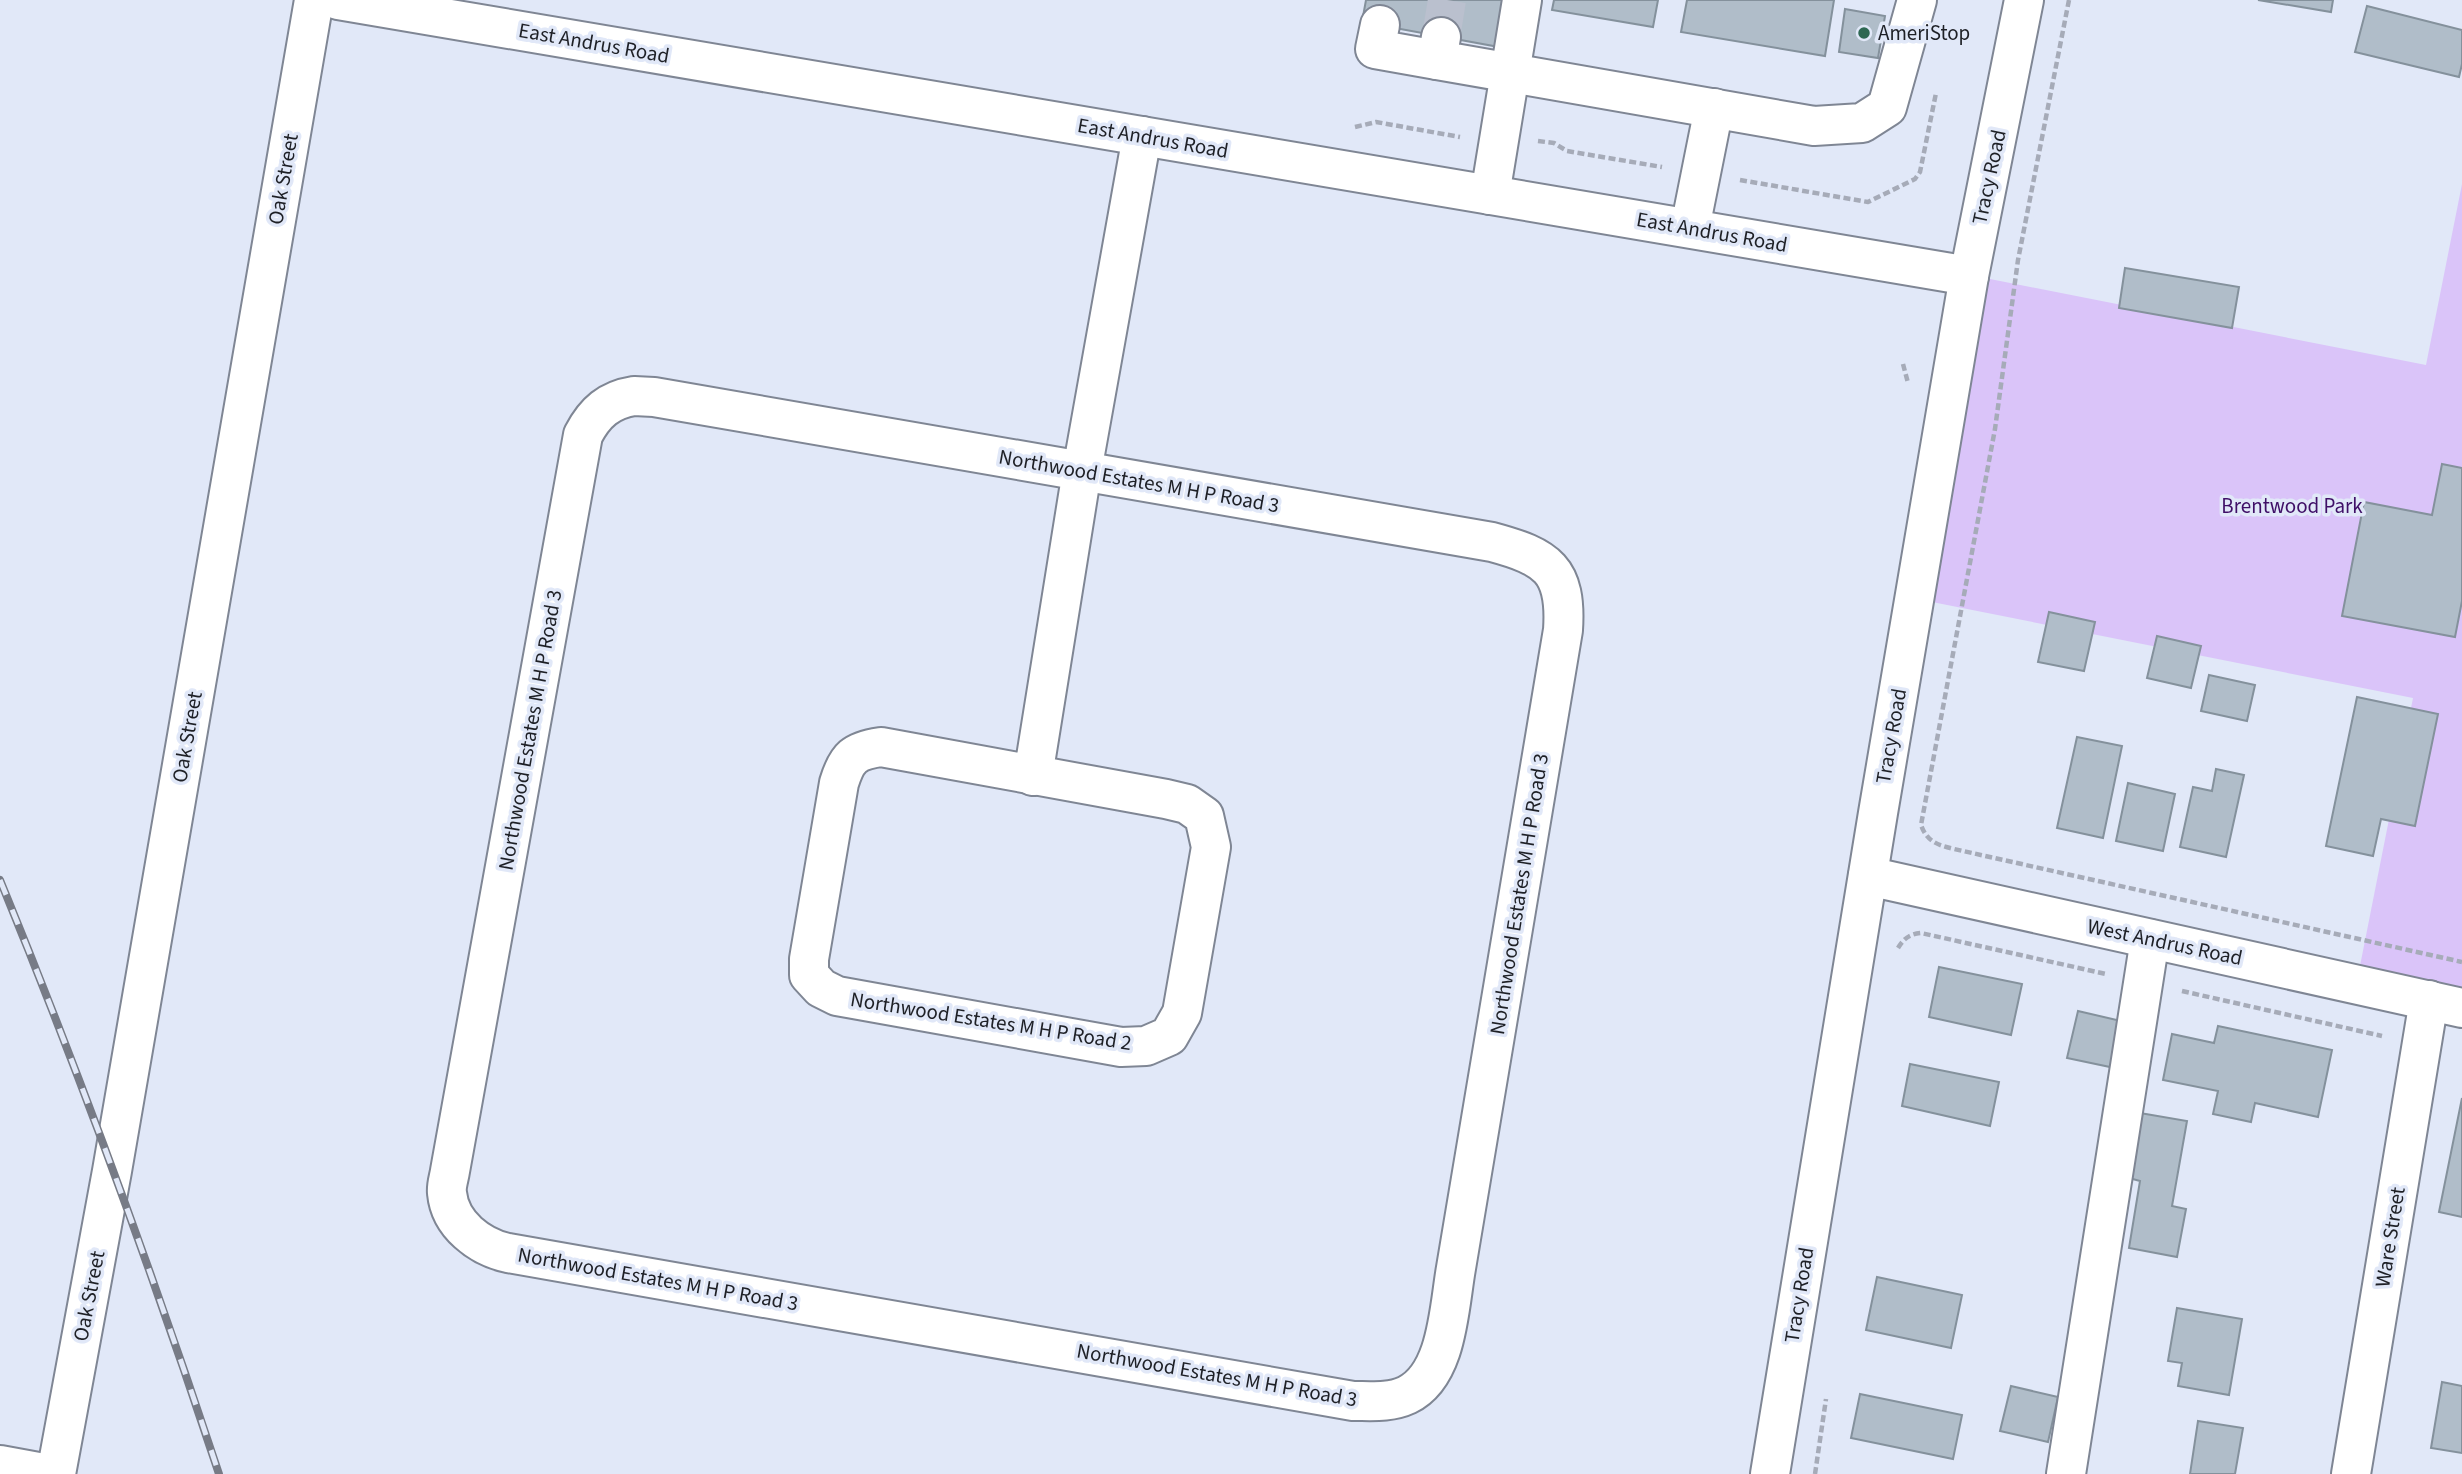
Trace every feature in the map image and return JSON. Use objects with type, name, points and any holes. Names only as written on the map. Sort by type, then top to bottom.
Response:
[{"type":"street","name":"Oak Street","points":[[56,1474],[115,1157],[314,0]]},
{"type":"street","name":"East Andrus Road","points":[[338,0],[1969,276]]},
{"type":"street","points":[[1490,195],[1522,0]]},
{"type":"street","points":[[1380,25],[1375,49],[1439,49],[1510,72],[1814,126],[1862,123],[1887,107],[1917,0]]},
{"type":"street","name":"Tracy Road","points":[[1770,1474],[1969,276],[2024,0]]},
{"type":"street","points":[[1690,228],[1714,108]]},
{"type":"street","points":[[1033,776],[1082,471],[1142,136]]},
{"type":"street","name":"Northwood Estates M H P Road 3","points":[[654,397],[1082,471],[1492,542],[1518,549],[1541,560],[1554,573],[1563,589],[1563,629],[1439,1358],[1420,1386],[1406,1395],[1379,1402],[1353,1401],[508,1254],[489,1249],[475,1239],[452,1211],[447,1193],[450,1171],[583,435],[592,419],[605,406],[619,398],[654,397]]},
{"type":"street","name":"Northwood Estates M H P Road 2","points":[[881,747],[1033,776],[1187,804],[1204,816],[1211,847],[1188,989],[1182,1013],[1169,1035],[1146,1046],[1121,1046],[837,996],[821,988],[809,975],[809,959],[839,783],[844,766],[853,756],[864,750],[881,747]]},
{"type":"street","name":"West Andrus Road","points":[[1868,876],[2446,1004]]},
{"type":"street","points":[[2066,1474],[2150,939]]},
{"type":"street","name":"Ware Street","points":[[2351,1474],[2421,1045],[2446,1004]]},
{"type":"street","points":[[0,1465],[49,1474]]},
{"type":"path","points":[[2069,0],[2018,260],[1995,429],[1921,825],[1925,836],[1932,842],[1954,849],[2462,962]]},
{"type":"path","points":[[1897,950],[1902,941],[1911,934],[1921,933],[2421,1045]]},
{"type":"path","points":[[1815,1474],[1827,1391]]},
{"type":"green space","name":"Brentwood Park","points":[[2462,184],[2462,996],[2358,976],[2413,698],[1922,600],[1985,278],[2426,365]]},
{"type":"building","points":[[1366,0],[1507,0],[1499,47],[1362,22]]},
{"type":"building","points":[[1554,0],[1658,0],[1653,27],[1552,10]]},
{"type":"building","points":[[1687,0],[1834,0],[1825,56],[1681,32]]},
{"type":"building","points":[[2258,0],[2333,0],[2331,12]]},
{"type":"building","points":[[2367,6],[2462,30],[2462,64],[2459,77],[2355,52]]},
{"type":"building","points":[[1845,9],[1885,16],[1878,58],[1839,52]]},
{"type":"building","points":[[2125,268],[2239,287],[2232,328],[2119,308]]},
{"type":"building","points":[[2442,464],[2462,468],[2462,601],[2455,637],[2342,616],[2364,502],[2432,515]]},
{"type":"building","points":[[2049,612],[2095,622],[2084,671],[2038,662]]},
{"type":"building","points":[[2157,636],[2201,646],[2191,688],[2147,678]]},
{"type":"building","points":[[2209,675],[2255,685],[2247,721],[2201,711]]},
{"type":"building","points":[[2357,697],[2438,714],[2415,826],[2381,819],[2373,856],[2326,846]]},
{"type":"building","points":[[2077,737],[2122,746],[2103,838],[2057,828]]},
{"type":"building","points":[[2216,769],[2244,775],[2226,857],[2180,847],[2193,787],[2212,791]]},
{"type":"building","points":[[2128,783],[2175,794],[2163,851],[2116,841]]},
{"type":"building","points":[[1939,967],[2022,984],[2011,1035],[1929,1017]]},
{"type":"building","points":[[2078,1011],[2121,1021],[2110,1067],[2067,1058]]},
{"type":"building","points":[[2218,1026],[2332,1050],[2318,1117],[2255,1103],[2251,1122],[2213,1114],[2218,1091],[2163,1080],[2172,1034],[2214,1043]]},
{"type":"building","points":[[1910,1064],[1999,1082],[1990,1126],[1902,1106]]},
{"type":"building","points":[[2462,1098],[2462,1217],[2439,1212]]},
{"type":"building","points":[[2140,1113],[2187,1121],[2172,1206],[2186,1209],[2177,1257],[2129,1248],[2140,1181],[2129,1178]]},
{"type":"building","points":[[1877,1277],[1962,1295],[1951,1348],[1866,1330]]},
{"type":"building","points":[[2177,1308],[2242,1319],[2229,1395],[2178,1386],[2182,1363],[2168,1361]]},
{"type":"building","points":[[2442,1382],[2462,1386],[2462,1453],[2431,1448]]},
{"type":"building","points":[[2011,1386],[2058,1397],[2048,1442],[2000,1431]]},
{"type":"building","points":[[1860,1394],[1962,1415],[1953,1459],[1851,1438]]},
{"type":"building","points":[[2198,1421],[2243,1428],[2235,1474],[2190,1474]]},
{"type":"tunnel","points":[[1441,37],[1447,0]]},
{"type":"railway","points":[[0,880],[115,1175],[219,1474]]},
{"type":"place","name":"AmeriStop","points":[[1864,33]]}]
